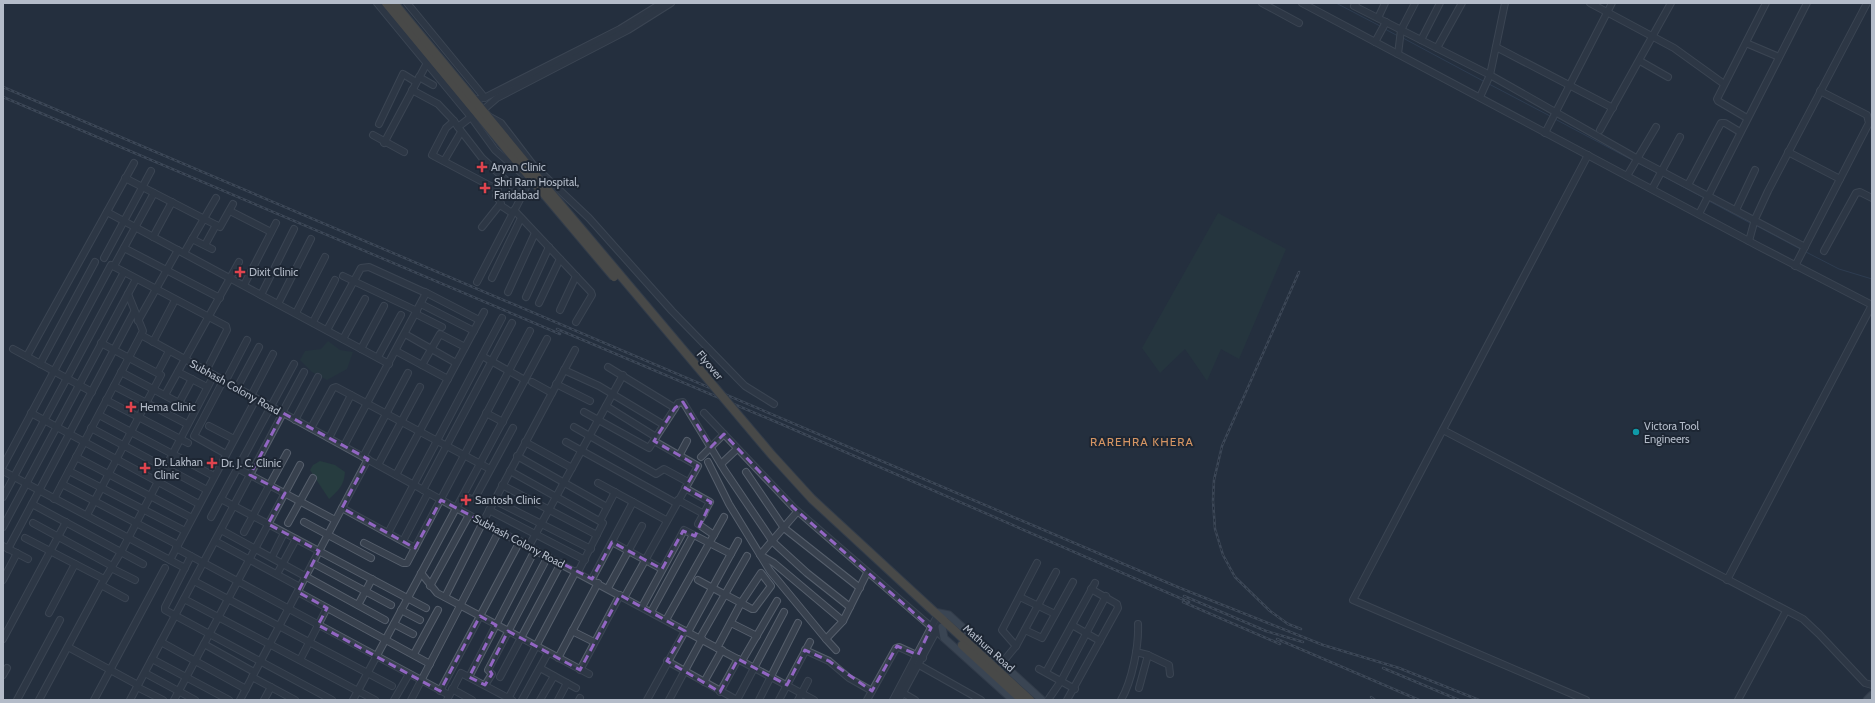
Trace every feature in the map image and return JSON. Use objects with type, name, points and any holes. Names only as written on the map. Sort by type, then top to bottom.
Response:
[{"type":"highway","points":[[386,3],[535,182]]},
{"type":"highway","name":"Flyover","points":[[394,3],[475,100],[535,182],[794,487],[934,620]]},
{"type":"highway","name":"Mathura Road","points":[[934,620],[1022,700]]},
{"type":"highway","name":"Mathura Road","points":[[934,620],[1030,700]]},
{"type":"main road","points":[[1013,700],[944,638],[934,620],[949,615],[1042,700]]},
{"type":"main road","points":[[1867,700],[1872,695]]},
{"type":"street","points":[[377,3],[427,62],[495,150],[535,182],[522,195],[476,282]]},
{"type":"street","points":[[407,3],[485,98]]},
{"type":"street","points":[[662,3],[620,29],[499,94],[491,102],[485,113],[501,123],[538,170],[589,218],[672,311],[740,381],[745,386],[774,404]]},
{"type":"street","points":[[475,100],[499,94],[625,32],[671,3]]},
{"type":"street","points":[[1262,3],[1299,23]]},
{"type":"street","points":[[1302,3],[1872,305],[1727,580]]},
{"type":"street","points":[[1356,3],[1354,6],[1378,18],[1384,26],[1401,34],[1421,40],[1437,48],[1488,80],[1556,113],[1636,161],[1661,174],[1688,185],[1706,198],[1736,210],[1754,223],[1804,250]]},
{"type":"street","points":[[1378,18],[1385,3]]},
{"type":"street","points":[[1398,54],[1401,34],[1415,3]]},
{"type":"street","points":[[1421,40],[1440,3]]},
{"type":"street","points":[[1437,48],[1462,3]]},
{"type":"street","points":[[1480,97],[1488,80],[1505,3]]},
{"type":"street","points":[[1590,3],[1674,48],[1724,84]]},
{"type":"street","points":[[1546,133],[1612,3]]},
{"type":"street","points":[[1600,130],[1640,61],[1671,3]]},
{"type":"street","points":[[1747,118],[1717,100],[1766,3]]},
{"type":"street","points":[[1699,214],[1807,3]]},
{"type":"street","points":[[1749,241],[1754,223],[1765,196],[1867,3]]},
{"type":"street","points":[[1375,42],[1384,26]]},
{"type":"street","points":[[1746,43],[1779,57]]},
{"type":"street","points":[[1496,47],[1613,108]]},
{"type":"street","points":[[1640,61],[1668,77]]},
{"type":"street","points":[[384,142],[427,62]]},
{"type":"street","points":[[379,124],[403,74],[433,85]]},
{"type":"street","points":[[412,90],[438,104],[454,121],[494,171],[522,195]]},
{"type":"street","points":[[1796,266],[1869,120],[1867,115],[1820,91]]},
{"type":"street","points":[[444,161],[460,129],[471,117]]},
{"type":"street","points":[[454,121],[446,128],[431,152],[434,157],[498,189],[496,196],[501,201],[500,205],[482,228]]},
{"type":"street","points":[[1688,185],[1721,123],[1725,123],[1740,132]]},
{"type":"street","points":[[1627,176],[1656,127]]},
{"type":"street","points":[[373,136],[404,152]]},
{"type":"street","points":[[1652,189],[1680,137]]},
{"type":"street","points":[[1788,152],[1840,179]]},
{"type":"street","points":[[1586,700],[1353,600],[1588,155]]},
{"type":"street","points":[[27,356],[134,163]]},
{"type":"street","points":[[1736,210],[1755,170]]},
{"type":"street","points":[[104,258],[151,171]]},
{"type":"street","points":[[125,178],[221,227],[233,204]]},
{"type":"street","points":[[1824,251],[1856,193],[1860,192],[1872,198]]},
{"type":"street","points":[[114,266],[154,193]]},
{"type":"street","points":[[138,321],[167,271],[192,239],[216,198]]},
{"type":"street","points":[[153,236],[172,202]]},
{"type":"street","points":[[500,205],[513,211],[521,218],[592,293],[576,322]]},
{"type":"street","points":[[230,211],[271,232]]},
{"type":"street","points":[[107,212],[389,364]]},
{"type":"street","points":[[492,278],[521,218]]},
{"type":"street","points":[[244,285],[276,223]]},
{"type":"street","points":[[205,245],[216,225]]},
{"type":"street","points":[[261,295],[294,229]]},
{"type":"street","points":[[508,292],[535,233]]},
{"type":"street","points":[[192,239],[212,249]]},
{"type":"street","points":[[278,304],[311,239]]},
{"type":"street","points":[[124,248],[220,298]]},
{"type":"street","points":[[526,297],[549,248]]},
{"type":"street","points":[[296,313],[325,257]]},
{"type":"street","points":[[539,303],[560,259]]},
{"type":"street","points":[[40,364],[95,262]]},
{"type":"street","points":[[165,395],[186,360],[239,262]]},
{"type":"street","points":[[3,466],[111,265],[227,328],[206,371]]},
{"type":"street","points":[[327,330],[361,268],[369,268],[425,292],[479,320]]},
{"type":"street","points":[[3,497],[124,272]]},
{"type":"street","points":[[343,276],[416,312],[442,327]]},
{"type":"street","points":[[560,310],[576,276]]},
{"type":"street","points":[[3,527],[136,279]]},
{"type":"street","points":[[313,322],[335,280]]},
{"type":"street","points":[[344,446],[421,304],[426,294],[425,292]]},
{"type":"street","points":[[54,498],[141,336],[143,330],[134,312],[128,294]]},
{"type":"street","points":[[343,339],[365,299]]},
{"type":"street","points":[[153,342],[176,300]]},
{"type":"street","points":[[421,304],[474,331]]},
{"type":"street","points":[[361,349],[384,306]]},
{"type":"street","points":[[3,555],[6,547],[40,491],[134,312]]},
{"type":"street","points":[[396,475],[484,312]]},
{"type":"street","points":[[378,357],[401,315]]},
{"type":"street","points":[[388,533],[502,318]]},
{"type":"street","points":[[403,541],[447,446],[512,323]]},
{"type":"street","points":[[364,543],[407,564],[463,455],[530,331]]},
{"type":"street","points":[[405,334],[456,363]]},
{"type":"street","points":[[422,365],[440,334],[465,347]]},
{"type":"street","name":"Subhash Colony Road","points":[[141,336],[441,500],[595,581],[814,700]]},
{"type":"street","points":[[353,700],[548,339]]},
{"type":"street","points":[[226,454],[194,436],[247,340]]},
{"type":"street","points":[[87,515],[161,375],[158,372],[101,343]]},
{"type":"street","points":[[237,388],[259,347]]},
{"type":"street","points":[[13,349],[92,392]]},
{"type":"street","points":[[445,597],[482,522],[574,350]]},
{"type":"street","points":[[158,372],[169,351]]},
{"type":"street","points":[[396,351],[448,379]]},
{"type":"street","points":[[170,560],[234,440],[273,354]]},
{"type":"street","points":[[482,356],[525,380]]},
{"type":"street","points":[[211,517],[294,364]]},
{"type":"street","points":[[608,367],[675,408]]},
{"type":"street","points":[[564,370],[613,394],[664,426]]},
{"type":"street","points":[[121,372],[194,411]]},
{"type":"street","points":[[178,372],[207,387]]},
{"type":"street","points":[[130,700],[304,372]]},
{"type":"street","points":[[240,700],[342,508],[386,414],[408,373]]},
{"type":"street","points":[[39,700],[102,582],[121,552],[127,538],[214,375]]},
{"type":"street","points":[[469,677],[532,548],[536,535],[623,375]]},
{"type":"street","points":[[295,420],[318,377]]},
{"type":"street","points":[[179,403],[192,380]]},
{"type":"street","points":[[532,382],[552,393]]},
{"type":"street","points":[[556,384],[590,401]]},
{"type":"street","points":[[114,386],[187,424]]},
{"type":"street","points":[[311,428],[334,387],[352,395],[490,469]]},
{"type":"street","points":[[378,465],[420,387]]},
{"type":"street","points":[[329,438],[352,395]]},
{"type":"street","points":[[106,400],[188,443]]},
{"type":"street","points":[[584,412],[648,448],[680,402],[685,404],[721,464],[773,542],[807,573],[850,607]]},
{"type":"street","points":[[580,670],[594,642],[645,560],[666,520],[698,466],[679,456],[606,406]]},
{"type":"street","points":[[31,413],[199,504]]},
{"type":"street","points":[[486,413],[503,422]]},
{"type":"street","points":[[704,413],[797,512],[867,573],[934,620],[920,656],[893,700]]},
{"type":"street","points":[[98,415],[214,476]]},
{"type":"street","points":[[209,426],[234,440]]},
{"type":"street","points":[[574,427],[656,474],[664,469],[688,482]]},
{"type":"street","points":[[91,428],[207,490]]},
{"type":"street","points":[[463,496],[474,499],[513,428]]},
{"type":"street","points":[[1443,430],[1810,625],[1865,683],[1872,685]]},
{"type":"street","points":[[700,457],[724,434]]},
{"type":"street","points":[[679,456],[687,441]]},
{"type":"street","points":[[525,442],[572,468]]},
{"type":"street","points":[[566,442],[677,502],[704,514]]},
{"type":"street","points":[[721,464],[737,449]]},
{"type":"street","points":[[244,532],[287,453]]},
{"type":"street","points":[[518,456],[607,507]]},
{"type":"street","points":[[76,457],[192,518]]},
{"type":"street","points":[[708,462],[730,504],[770,571],[836,650]]},
{"type":"street","points":[[174,700],[300,465]]},
{"type":"street","points":[[237,468],[335,520]]},
{"type":"street","points":[[3,471],[185,568]]},
{"type":"street","points":[[69,471],[143,508],[185,532]]},
{"type":"street","points":[[62,484],[135,523],[238,582],[377,656],[440,691],[448,698],[461,673],[510,699],[536,646],[585,560],[603,524],[510,471]]},
{"type":"street","points":[[746,472],[784,528],[860,588]]},
{"type":"street","points":[[288,523],[313,478]]},
{"type":"street","points":[[598,483],[666,520]]},
{"type":"street","points":[[502,485],[597,536]]},
{"type":"street","points":[[685,488],[710,501],[698,525],[714,535]]},
{"type":"street","points":[[600,521],[615,492]]},
{"type":"street","points":[[220,499],[426,608]]},
{"type":"street","points":[[494,500],[591,549]]},
{"type":"street","points":[[558,658],[572,631],[612,542],[633,502]]},
{"type":"street","points":[[32,504],[143,564]]},
{"type":"street","points":[[342,508],[415,548]]},
{"type":"street","points":[[489,510],[585,560]]},
{"type":"street","points":[[760,555],[773,542],[797,512]]},
{"type":"street","points":[[430,586],[469,515]]},
{"type":"street","points":[[666,620],[724,517]]},
{"type":"street","points":[[3,639],[66,522]]},
{"type":"street","points":[[304,522],[371,558]]},
{"type":"street","points":[[32,523],[58,536],[135,580]]},
{"type":"street","points":[[608,588],[642,526]]},
{"type":"street","points":[[221,530],[385,620]]},
{"type":"street","points":[[642,607],[683,531],[685,530],[709,544],[731,554]]},
{"type":"street","points":[[411,700],[500,531]]},
{"type":"street","points":[[272,557],[284,533]]},
{"type":"street","points":[[651,612],[693,535]]},
{"type":"street","points":[[25,538],[75,564],[125,598]]},
{"type":"street","points":[[277,574],[296,539]]},
{"type":"street","points":[[215,541],[277,574],[327,608],[430,664]]},
{"type":"street","points":[[440,691],[520,541]]},
{"type":"street","points":[[648,700],[667,661],[712,588],[738,541]]},
{"type":"street","points":[[612,542],[662,569]]},
{"type":"street","points":[[6,547],[28,559]]},
{"type":"street","points":[[3,580],[17,553]]},
{"type":"street","points":[[760,555],[774,563],[843,621]]},
{"type":"street","points":[[191,556],[165,608],[175,616],[332,700]]},
{"type":"street","points":[[485,685],[492,674],[488,670],[548,556]]},
{"type":"street","points":[[669,700],[747,556]]},
{"type":"street","points":[[313,563],[391,605]]},
{"type":"street","points":[[500,677],[561,563]]},
{"type":"street","points":[[1016,646],[1002,630],[1038,563]]},
{"type":"street","points":[[49,613],[75,564]]},
{"type":"street","points":[[94,700],[165,568]]},
{"type":"street","points":[[1002,663],[1016,646],[1056,572]]},
{"type":"street","points":[[421,573],[437,593],[589,674]]},
{"type":"street","points":[[698,580],[726,594],[741,603],[752,609],[755,608],[771,586],[761,573],[741,603],[704,682]]},
{"type":"street","points":[[826,639],[843,621],[867,573]]},
{"type":"street","points":[[358,605],[372,579]]},
{"type":"street","points":[[194,581],[392,686]]},
{"type":"street","points":[[1025,630],[1042,638],[1072,582]]},
{"type":"street","points":[[1046,672],[1095,583]]},
{"type":"street","points":[[1067,700],[1075,689],[1118,608],[1117,604],[1106,596],[1091,589]]},
{"type":"street","points":[[1048,700],[1061,681],[1106,596]]},
{"type":"street","points":[[1020,598],[1055,614]]},
{"type":"street","points":[[184,599],[375,700]]},
{"type":"street","points":[[720,692],[757,636],[777,601]]},
{"type":"street","points":[[300,660],[327,608]]},
{"type":"street","points":[[402,610],[420,620]]},
{"type":"street","points":[[414,654],[438,610]]},
{"type":"street","points":[[1738,700],[1786,611]]},
{"type":"street","points":[[667,661],[720,692],[737,700],[784,612]]},
{"type":"street","points":[[16,700],[60,620]]},
{"type":"street","points":[[731,623],[757,636]]},
{"type":"street","points":[[758,700],[798,623]]},
{"type":"street","points":[[394,624],[413,634]]},
{"type":"street","points":[[1121,700],[1128,688],[1139,641],[1138,624]]},
{"type":"street","points":[[1072,625],[1100,641]]},
{"type":"street","points":[[572,631],[594,642]]},
{"type":"street","points":[[161,642],[246,689]]},
{"type":"street","points":[[779,700],[810,642]]},
{"type":"street","points":[[204,644],[253,674],[271,687],[295,700]]},
{"type":"street","points":[[68,647],[163,700]]},
{"type":"street","points":[[867,700],[896,648],[899,647],[920,656]]},
{"type":"street","points":[[805,650],[830,661],[849,678],[872,691]]},
{"type":"street","points":[[1136,652],[1148,655],[1169,665],[1170,674]]},
{"type":"street","points":[[522,700],[548,653]]},
{"type":"street","points":[[1139,688],[1148,655]]},
{"type":"street","points":[[899,700],[919,665],[920,656]]},
{"type":"street","points":[[152,659],[229,700]]},
{"type":"street","points":[[919,665],[981,700]]},
{"type":"street","points":[[3,675],[7,668]]},
{"type":"street","points":[[540,668],[576,688]]},
{"type":"street","points":[[1039,669],[1075,689]]},
{"type":"street","points":[[1131,672],[1143,675]]},
{"type":"street","points":[[144,673],[195,700]]},
{"type":"street","points":[[394,700],[409,674]]},
{"type":"street","points":[[540,700],[554,676]]},
{"type":"street","points":[[798,700],[808,681]]},
{"type":"street","points":[[558,700],[567,683]]},
{"type":"street","points":[[264,700],[271,687]]},
{"type":"street","points":[[452,689],[472,700]]},
{"type":"street","points":[[903,694],[915,700]]},
{"type":"highlighted area","points":[[683,402],[711,447],[724,434],[794,508],[931,628],[918,655],[897,646],[872,691],[829,661],[805,650],[787,685],[738,659],[720,692],[667,661],[685,631],[620,595],[580,670],[508,631],[489,669],[492,674],[485,685],[469,677],[496,625],[480,616],[440,691],[318,625],[327,608],[298,592],[319,551],[268,524],[285,493],[250,475],[283,413],[368,459],[342,508],[415,548],[441,500],[592,579],[612,542],[662,569],[683,531],[695,536],[711,502],[685,488],[698,466],[654,441],[675,408]]},
{"type":"green space","points":[[1218,213],[1286,249],[1239,359],[1221,349],[1207,381],[1185,349],[1160,373],[1142,348]]},
{"type":"green space","points":[[328,341],[340,350],[353,352],[347,369],[327,380],[312,372],[300,360],[305,351],[321,349]]},
{"type":"green space","points":[[320,461],[335,465],[345,472],[340,487],[329,499],[310,470],[313,465]]},
{"type":"waterway","points":[[1336,3],[1380,26]]},
{"type":"waterway","points":[[1385,29],[1398,36]]},
{"type":"waterway","points":[[1403,38],[1485,82]]},
{"type":"waterway","points":[[1489,84],[1550,116]]},
{"type":"waterway","points":[[1555,119],[1634,161]]},
{"type":"waterway","points":[[1638,163],[1657,173]]},
{"type":"waterway","points":[[1661,175],[1704,198]]},
{"type":"waterway","points":[[1709,201],[1752,224]]},
{"type":"waterway","points":[[1757,226],[1802,250]]},
{"type":"waterway","points":[[1806,252],[1839,269],[1872,279]]},
{"type":"railway","points":[[3,87],[1180,588],[1323,645],[1399,668],[1479,700]]},
{"type":"railway","points":[[3,97],[560,334]]},
{"type":"railway","points":[[1299,272],[1222,446],[1214,480],[1213,501],[1215,529],[1223,555],[1235,577],[1270,611],[1288,624],[1301,629]]},
{"type":"railway","points":[[557,329],[781,424],[1189,602]]},
{"type":"railway","points":[[1184,596],[1266,631],[1303,642]]},
{"type":"railway","points":[[1183,602],[1280,644]]},
{"type":"railway","points":[[1277,639],[1419,700]]},
{"type":"railway","points":[[1383,668],[1459,700]]},
{"type":"railway","points":[[1371,697],[1375,700]]},
{"type":"place","name":"Aryan Clinic","points":[[482,167]]},
{"type":"place","name":"Shri Ram Hospital, Faridabad","points":[[485,188]]},
{"type":"place","name":"Dixit Clinic","points":[[240,272]]},
{"type":"place","name":"Hema Clinic","points":[[131,407]]},
{"type":"place","name":"Victora Tool Engineers","points":[[1636,432]]},
{"type":"place","name":"Dr. J. C. Clinic","points":[[212,463]]},
{"type":"place","name":"Dr. Lakhan Clinic","points":[[145,468]]},
{"type":"place","name":"Santosh Clinic","points":[[466,500]]},
{"type":"district","name":"RAREHRA KHERA","points":[[1142,441]]}]
